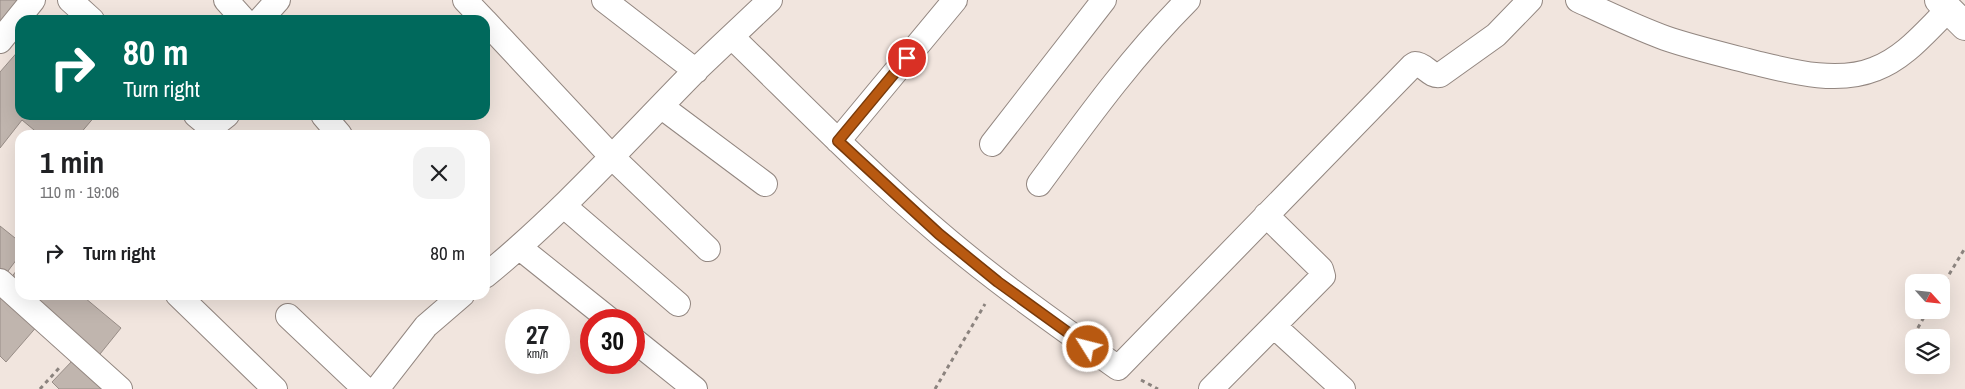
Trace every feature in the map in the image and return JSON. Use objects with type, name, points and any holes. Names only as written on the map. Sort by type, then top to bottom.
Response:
[{"type":"street","points":[[21,15],[33,0]]},
{"type":"street","points":[[70,0],[86,15]]},
{"type":"street","points":[[226,0],[240,15]]},
{"type":"street","points":[[264,15],[278,0]]},
{"type":"street","points":[[465,0],[479,15]]},
{"type":"street","points":[[604,0],[696,71]]},
{"type":"street","points":[[490,272],[520,248],[564,206],[696,71],[770,0]]},
{"type":"street","points":[[838,141],[955,0]]},
{"type":"street","points":[[992,144],[1104,0]]},
{"type":"street","points":[[1039,184],[1099,102],[1150,39],[1188,0]]},
{"type":"street","points":[[732,37],[838,141],[939,234],[998,282],[1118,368],[1415,64],[1421,64],[1436,76],[1440,74],[1496,36],[1530,0]]},
{"type":"street","points":[[1578,0],[1632,25],[1697,48],[1786,70],[1820,75],[1851,76],[1875,70],[1895,59],[1951,12]]},
{"type":"street","points":[[0,41],[15,22]]},
{"type":"street","points":[[490,27],[613,158],[708,249]]},
{"type":"street","points":[[662,107],[765,184]]},
{"type":"street","points":[[202,120],[208,125],[213,126],[221,120]]},
{"type":"street","points":[[327,120],[336,130]]},
{"type":"street","points":[[564,206],[678,304]]},
{"type":"street","points":[[1210,389],[1322,279],[1323,273],[1266,215]]},
{"type":"street","points":[[520,248],[596,309]]},
{"type":"street","points":[[0,281],[15,294]]},
{"type":"street","points":[[21,300],[120,389]]},
{"type":"street","points":[[183,300],[275,389]]},
{"type":"street","points":[[377,389],[426,326],[456,300]]},
{"type":"street","points":[[288,316],[365,389]]},
{"type":"street","points":[[1274,326],[1343,389]]},
{"type":"street","points":[[645,349],[695,389]]},
{"type":"path","points":[[1949,274],[1965,248]]},
{"type":"path","points":[[935,389],[998,282]]},
{"type":"building","points":[[0,0],[25,0],[0,32]]},
{"type":"building","points":[[15,55],[15,120],[22,120],[0,148],[0,72]]},
{"type":"building","points":[[22,120],[92,120],[83,130],[34,130]]},
{"type":"building","points":[[0,226],[15,238],[15,262],[2,279],[0,277]]},
{"type":"building","points":[[15,273],[15,290],[7,283]]},
{"type":"building","points":[[0,290],[39,324],[6,362],[0,356]]},
{"type":"building","points":[[27,300],[87,300],[121,328],[96,359]]},
{"type":"building","points":[[73,360],[113,389],[59,389],[52,382]]},
{"type":"route","points":[[907,58],[838,141],[939,234],[998,282],[1088,347]]}]
